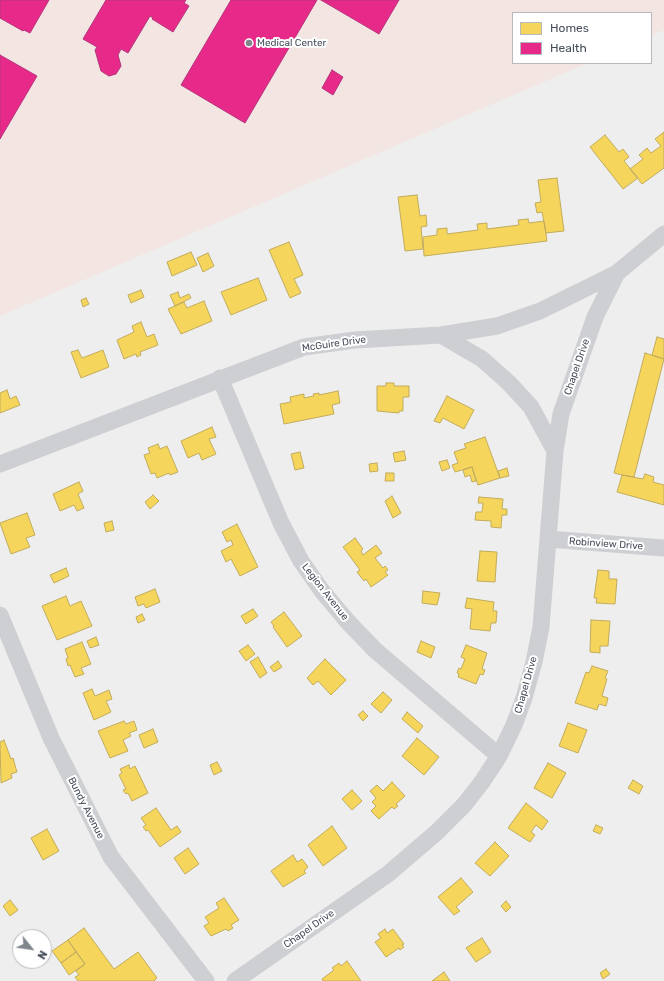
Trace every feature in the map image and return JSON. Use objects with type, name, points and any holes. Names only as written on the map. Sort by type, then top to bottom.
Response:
[{"type":"street","name":"McGuire Drive","points":[[0,464],[220,378],[304,347],[362,340],[441,334],[497,326],[540,311],[617,273],[664,234]]},
{"type":"street","name":"Chapel Drive","points":[[235,981],[388,874],[437,832],[464,804],[482,782],[498,756],[514,725],[534,662],[541,627],[555,451],[561,414],[573,376],[595,317],[617,273]]},
{"type":"street","points":[[441,334],[482,359],[509,383],[531,407],[555,451]]},
{"type":"street","name":"Legion Avenue","points":[[220,378],[281,523],[301,561],[322,591],[348,622],[375,650],[498,756]]},
{"type":"street","name":"Robinview Drive","points":[[548,539],[664,548]]},
{"type":"street","name":"Bundy Avenue","points":[[0,615],[51,738],[111,856],[206,981]]},
{"type":"shaded area","points":[[0,0],[664,0],[664,30],[652,36],[652,12],[512,12],[512,64],[586,64],[0,316]]},
{"type":"building: Homes","points":[[664,132],[664,168],[642,184],[630,169],[643,159],[639,155],[647,148],[651,153],[661,146],[655,139]]},
{"type":"building: Homes","points":[[605,135],[619,152],[623,149],[629,157],[624,161],[638,178],[623,189],[590,147]]},
{"type":"building: Homes","points":[[557,178],[564,231],[546,233],[542,212],[537,213],[535,203],[541,202],[538,180]]},
{"type":"building: Homes","points":[[417,195],[420,216],[426,215],[427,226],[421,227],[423,249],[405,251],[398,197]]},
{"type":"building: Homes","points":[[528,219],[529,223],[544,221],[547,241],[424,256],[423,237],[437,235],[437,229],[447,228],[447,234],[478,230],[477,224],[487,223],[487,229],[519,225],[518,220]]},
{"type":"building: Homes","points":[[289,242],[303,275],[294,279],[301,293],[290,298],[269,250]]},
{"type":"building: Homes","points":[[191,252],[197,265],[172,276],[167,262]]},
{"type":"building: Homes","points":[[208,253],[214,266],[203,272],[197,258]]},
{"type":"building: Homes","points":[[258,278],[267,300],[231,315],[221,292]]},
{"type":"building: Homes","points":[[141,290],[144,297],[131,303],[128,295]]},
{"type":"building: Homes","points":[[178,292],[180,298],[189,294],[191,298],[175,306],[170,295]]},
{"type":"building: Homes","points":[[86,298],[89,304],[83,307],[81,300]]},
{"type":"building: Homes","points":[[204,301],[212,321],[181,334],[168,309],[184,302],[187,308]]},
{"type":"building: Homes","points":[[141,322],[147,337],[154,334],[158,345],[140,352],[141,355],[137,357],[136,354],[124,359],[117,340],[134,332],[132,326]]},
{"type":"building: Homes","points":[[657,337],[664,339],[664,359],[652,355]]},
{"type":"building: Homes","points":[[78,350],[82,358],[103,350],[109,367],[81,378],[71,352]]},
{"type":"building: Homes","points":[[645,353],[664,359],[634,477],[614,473]]},
{"type":"building: Homes","points":[[386,383],[394,383],[394,386],[409,386],[409,397],[403,397],[403,411],[399,411],[399,413],[377,411],[377,386],[386,386]]},
{"type":"building: Homes","points":[[7,390],[10,399],[16,396],[20,405],[0,413],[0,393]]},
{"type":"building: Homes","points":[[338,391],[340,403],[332,405],[334,414],[284,424],[280,404],[291,402],[290,397],[304,394],[304,398],[314,396],[313,394],[319,393],[319,395]]},
{"type":"building: Homes","points":[[447,396],[474,410],[464,429],[443,418],[440,423],[434,421]]},
{"type":"building: Homes","points":[[212,427],[216,437],[209,439],[216,454],[202,460],[199,453],[188,458],[181,441]]},
{"type":"building: Homes","points":[[485,437],[500,478],[478,485],[472,467],[455,472],[452,465],[458,463],[454,452],[466,448],[464,444]]},
{"type":"building: Homes","points":[[158,444],[160,449],[167,446],[178,472],[170,475],[169,473],[157,478],[155,473],[151,474],[144,455],[150,453],[148,448]]},
{"type":"building: Homes","points":[[404,451],[406,460],[395,462],[393,453]]},
{"type":"building: Homes","points":[[300,452],[304,468],[295,470],[291,454]]},
{"type":"building: Homes","points":[[447,460],[450,468],[442,471],[439,462]]},
{"type":"building: Homes","points":[[377,463],[378,471],[370,472],[369,464]]},
{"type":"building: Homes","points":[[472,467],[476,481],[472,482],[470,475],[465,477],[463,470]]},
{"type":"building: Homes","points":[[507,468],[509,476],[500,478],[498,471]]},
{"type":"building: Homes","points":[[386,473],[394,473],[394,481],[385,481]]},
{"type":"building: Homes","points":[[645,474],[654,477],[653,482],[664,485],[664,505],[617,492],[622,475],[643,479]]},
{"type":"building: Homes","points":[[79,482],[83,491],[78,494],[84,508],[77,511],[74,505],[60,511],[53,494]]},
{"type":"building: Homes","points":[[153,495],[159,501],[150,509],[145,502]]},
{"type":"building: Homes","points":[[392,496],[401,513],[393,518],[385,501]]},
{"type":"building: Homes","points":[[479,497],[503,499],[502,509],[507,509],[507,515],[502,515],[501,528],[491,527],[491,521],[475,520],[476,512],[482,512],[483,503],[478,503]]},
{"type":"building: Homes","points":[[27,513],[35,535],[26,538],[30,547],[11,554],[0,523]]},
{"type":"building: Homes","points":[[112,521],[114,530],[106,532],[104,523]]},
{"type":"building: Homes","points":[[237,524],[258,567],[240,576],[231,559],[226,562],[221,551],[233,545],[231,540],[227,542],[222,532]]},
{"type":"building: Homes","points":[[355,538],[363,549],[361,551],[363,555],[376,545],[382,553],[375,558],[383,568],[385,566],[388,570],[385,572],[388,575],[371,587],[366,579],[364,581],[357,572],[360,570],[343,547]]},
{"type":"building: Homes","points":[[480,551],[497,552],[495,582],[477,581]]},
{"type":"building: Homes","points":[[66,568],[69,576],[54,583],[50,575]]},
{"type":"building: Homes","points":[[598,570],[609,571],[609,579],[617,579],[615,604],[596,603],[597,598],[594,598]]},
{"type":"building: Homes","points":[[155,589],[160,602],[146,608],[144,604],[138,606],[135,597]]},
{"type":"building: Homes","points":[[423,591],[440,593],[437,605],[422,603]]},
{"type":"building: Homes","points":[[66,596],[70,606],[81,601],[92,626],[57,640],[42,606]]},
{"type":"building: Homes","points":[[467,598],[494,602],[493,611],[497,611],[496,623],[491,623],[490,631],[470,629],[472,609],[465,608]]},
{"type":"building: Homes","points":[[253,609],[258,616],[246,624],[241,616]]},
{"type":"building: Homes","points":[[284,612],[302,636],[287,647],[271,622]]},
{"type":"building: Homes","points":[[142,614],[145,620],[138,623],[136,617]]},
{"type":"building: Homes","points":[[591,620],[610,621],[608,646],[600,646],[600,653],[590,652]]},
{"type":"building: Homes","points":[[96,637],[99,645],[90,648],[87,641]]},
{"type":"building: Homes","points":[[421,641],[435,647],[431,658],[417,652]]},
{"type":"building: Homes","points":[[82,642],[91,664],[81,668],[84,674],[75,677],[70,665],[68,666],[66,659],[68,658],[65,649]]},
{"type":"building: Homes","points":[[248,645],[255,654],[246,661],[239,651]]},
{"type":"building: Homes","points":[[466,645],[487,653],[482,669],[485,670],[483,675],[480,674],[476,684],[458,677],[459,674],[457,673],[459,668],[461,669],[465,659],[461,657]]},
{"type":"building: Homes","points":[[258,657],[267,673],[260,678],[250,662]]},
{"type":"building: Homes","points":[[325,659],[346,680],[331,695],[318,681],[313,685],[307,678]]},
{"type":"building: Homes","points":[[278,661],[282,667],[274,672],[270,667]]},
{"type":"building: Homes","points":[[592,666],[608,671],[605,678],[607,679],[602,696],[608,698],[606,706],[599,704],[597,710],[575,703],[586,672],[589,673]]},
{"type":"building: Homes","points":[[92,689],[95,696],[109,690],[112,699],[106,701],[111,712],[94,720],[83,693]]},
{"type":"building: Homes","points":[[383,692],[392,700],[381,713],[371,704]]},
{"type":"building: Homes","points":[[363,711],[368,716],[363,721],[358,715]]},
{"type":"building: Homes","points":[[407,712],[423,726],[418,733],[402,719]]},
{"type":"building: Homes","points":[[124,721],[126,724],[134,721],[137,730],[129,733],[131,736],[123,740],[128,751],[110,758],[98,731]]},
{"type":"building: Homes","points":[[568,723],[587,730],[578,753],[559,746]]},
{"type":"building: Homes","points":[[153,729],[158,742],[144,748],[139,735]]},
{"type":"building: Homes","points":[[417,738],[439,757],[424,775],[402,756]]},
{"type":"building: Homes","points":[[4,740],[11,759],[13,758],[17,772],[11,774],[12,778],[1,783],[0,742]]},
{"type":"building: Homes","points":[[217,762],[222,771],[214,775],[210,765]]},
{"type":"building: Homes","points":[[548,763],[566,773],[552,798],[534,788]]},
{"type":"building: Homes","points":[[129,765],[130,769],[135,766],[148,793],[132,801],[128,793],[126,794],[123,790],[126,789],[119,775],[122,773],[120,769]]},
{"type":"building: Homes","points":[[633,780],[643,786],[639,794],[628,788]]},
{"type":"building: Homes","points":[[392,782],[405,796],[396,804],[398,806],[394,809],[392,807],[379,819],[371,811],[376,806],[372,802],[376,798],[370,791],[377,785],[383,791]]},
{"type":"building: Homes","points":[[352,790],[362,801],[352,810],[342,799]]},
{"type":"building: Homes","points":[[526,803],[548,821],[542,830],[536,825],[531,832],[535,835],[530,842],[508,828]]},
{"type":"building: Homes","points":[[156,808],[171,830],[177,826],[181,832],[160,847],[148,830],[146,831],[143,827],[146,825],[141,818]]},
{"type":"building: Homes","points":[[596,825],[603,828],[600,834],[593,831]]},
{"type":"building: Homes","points":[[332,826],[347,848],[323,866],[308,845]]},
{"type":"building: Homes","points":[[47,829],[59,851],[43,860],[31,838]]},
{"type":"building: Homes","points":[[495,842],[509,856],[490,876],[475,863]]},
{"type":"building: Homes","points":[[188,848],[199,864],[185,874],[174,858]]},
{"type":"building: Homes","points":[[293,855],[297,862],[302,859],[308,867],[304,871],[306,873],[283,887],[271,871]]},
{"type":"building: Homes","points":[[461,878],[473,892],[456,907],[460,911],[454,915],[438,897]]},
{"type":"building: Homes","points":[[224,898],[239,920],[231,925],[233,928],[228,931],[226,929],[211,936],[204,926],[209,923],[205,917],[219,908],[216,903]]},
{"type":"building: Homes","points":[[10,900],[18,910],[10,916],[3,906]]},
{"type":"building: Homes","points":[[506,901],[511,907],[506,912],[501,906]]},
{"type":"building: Homes","points":[[84,928],[114,969],[138,952],[157,978],[154,981],[78,981],[75,977],[79,975],[76,971],[85,964],[68,940]]},
{"type":"building: Homes","points":[[385,929],[387,933],[393,929],[404,944],[402,945],[404,947],[400,950],[399,948],[386,957],[375,942],[381,938],[378,934]]},
{"type":"building: Homes","points":[[482,938],[491,952],[476,962],[466,948]]},
{"type":"building: Homes","points":[[68,940],[76,952],[61,963],[52,951]]},
{"type":"building: Homes","points":[[76,952],[85,964],[69,975],[61,963]]},
{"type":"building: Homes","points":[[347,961],[361,981],[323,981],[322,979],[334,970],[332,968],[339,963],[341,966]]},
{"type":"building: Homes","points":[[606,969],[610,974],[603,979],[600,973]]},
{"type":"building: Homes","points":[[444,972],[450,981],[432,981]]},
{"type":"building: Health","points":[[0,0],[49,0],[30,33],[24,30],[23,31],[0,18]]},
{"type":"building: Health","points":[[106,0],[186,0],[184,3],[189,6],[173,32],[152,19],[153,18],[150,16],[128,53],[121,49],[118,55],[121,66],[116,74],[109,76],[101,71],[95,50],[97,47],[83,39]]},
{"type":"building: Health","name":"Medical Center","points":[[231,0],[317,0],[245,123],[181,85]]},
{"type":"building: Health","name":"Medical Center","points":[[321,0],[399,0],[379,34]]},
{"type":"building: Health","points":[[0,55],[37,76],[0,139]]},
{"type":"building: Health","points":[[332,70],[343,77],[333,95],[322,88]]},
{"type":"place","name":"Medical Center","points":[[249,43]]}]
